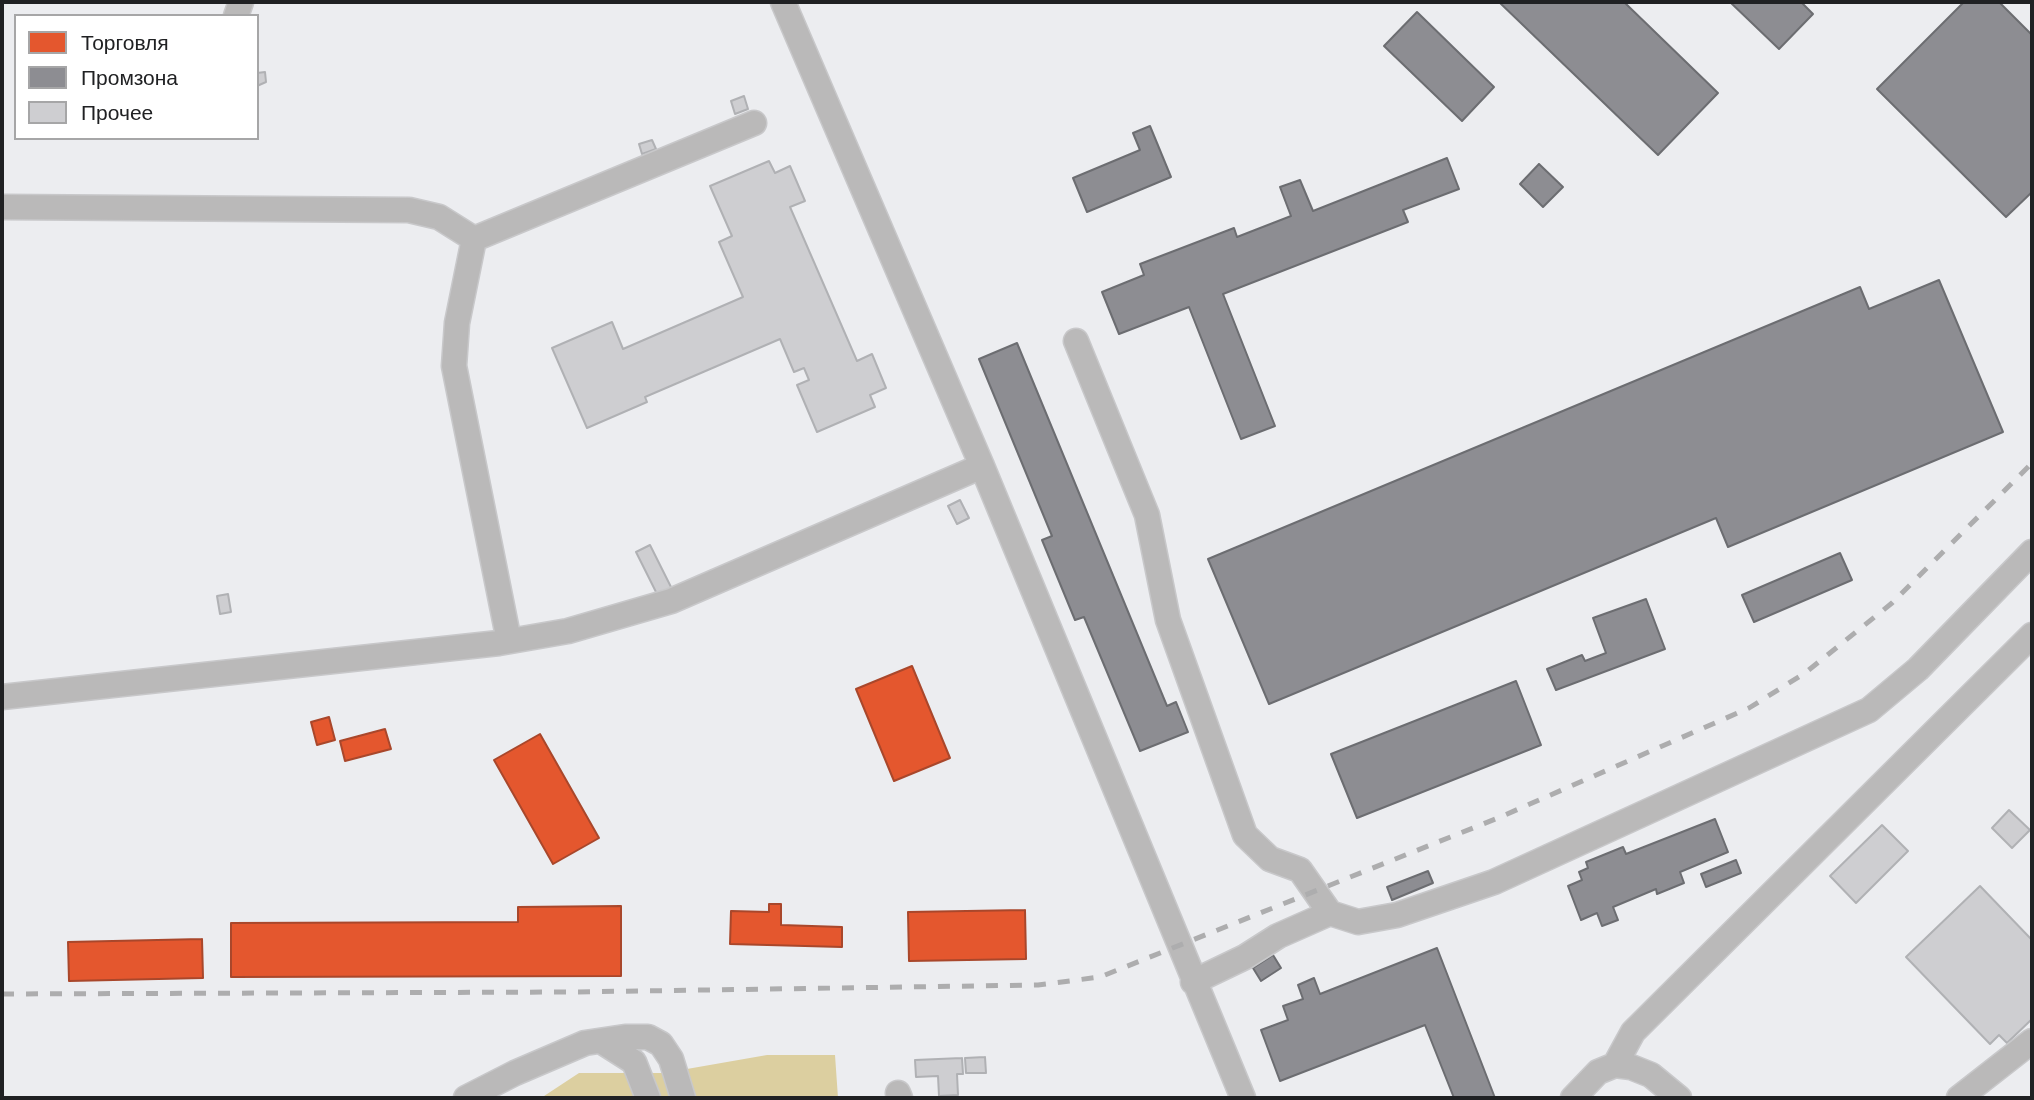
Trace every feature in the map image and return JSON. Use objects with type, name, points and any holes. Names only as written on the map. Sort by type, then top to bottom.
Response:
[{"type":"street","points":[[783,2],[982,466],[1243,1098]]},
{"type":"street","points":[[474,239],[754,123]]},
{"type":"street","points":[[2,206],[409,211],[439,216],[474,239]]},
{"type":"street","points":[[474,239],[457,323],[454,366],[509,641]]},
{"type":"street","points":[[1076,341],[1147,515],[1168,620],[1245,835],[1270,859],[1300,870],[1330,913],[1358,922],[1397,915],[1494,882],[1869,710],[1918,668],[2032,552]]},
{"type":"street","points":[[2,697],[509,641],[568,631],[671,601],[982,466]]},
{"type":"street","points":[[1615,1065],[1633,1032],[2032,635]]},
{"type":"street","points":[[1193,982],[1245,957],[1278,936],[1330,913]]},
{"type":"street","points":[[466,1098],[515,1073],[585,1043],[648,1037],[661,1044],[671,1059],[683,1098]]},
{"type":"street","points":[[601,1041],[634,1062],[648,1098]]},
{"type":"street","points":[[1959,1098],[2032,1041]]},
{"type":"street","points":[[1573,1098],[1598,1072],[1615,1065],[1631,1067],[1651,1075],[1679,1098]]},
{"type":"shaded area","points":[[767,1055],[835,1055],[838,1098],[541,1098],[579,1073],[664,1073]]},
{"type":"building: Торговля","points":[[912,666],[950,758],[894,781],[856,689]]},
{"type":"building: Торговля","points":[[329,717],[335,740],[317,745],[311,722]]},
{"type":"building: Торговля","points":[[385,729],[391,749],[345,761],[340,741]]},
{"type":"building: Торговля","points":[[540,734],[599,838],[553,864],[494,760]]},
{"type":"building: Торговля","points":[[769,904],[781,904],[781,925],[842,927],[842,947],[730,944],[731,911],[769,912]]},
{"type":"building: Торговля","points":[[621,906],[621,976],[231,977],[231,923],[518,922],[518,907]]},
{"type":"building: Торговля","points":[[1025,910],[1026,959],[909,961],[908,912]]},
{"type":"building: Торговля","points":[[202,939],[203,978],[69,981],[68,942]]},
{"type":"building: Промзона","points":[[1499,2],[1624,2],[1718,93],[1658,155]]},
{"type":"building: Промзона","points":[[1730,2],[1801,2],[1813,14],[1779,49]]},
{"type":"building: Промзона","points":[[1964,2],[1999,2],[2032,35],[2032,192],[2006,217],[1877,89]]},
{"type":"building: Промзона","points":[[1417,12],[1494,87],[1462,121],[1384,46]]},
{"type":"building: Промзона","points":[[1150,126],[1171,177],[1087,212],[1073,178],[1140,150],[1133,133]]},
{"type":"building: Промзона","points":[[1447,158],[1459,189],[1403,210],[1408,222],[1223,294],[1275,426],[1241,439],[1189,307],[1119,334],[1102,292],[1144,275],[1140,264],[1234,228],[1237,237],[1291,216],[1280,187],[1300,180],[1313,211]]},
{"type":"building: Промзона","points":[[1539,164],[1563,187],[1543,207],[1520,184]]},
{"type":"building: Промзона","points":[[1939,280],[2003,432],[1728,547],[1716,518],[1269,704],[1208,559],[1860,287],[1869,309]]},
{"type":"building: Промзона","points":[[1017,343],[1167,706],[1176,702],[1188,732],[1140,751],[1084,617],[1075,620],[1042,540],[1052,536],[979,359]]},
{"type":"building: Промзона","points":[[1840,553],[1852,580],[1754,622],[1742,595]]},
{"type":"building: Промзона","points":[[1646,599],[1665,649],[1556,690],[1547,669],[1582,655],[1585,661],[1606,653],[1593,618]]},
{"type":"building: Промзона","points":[[1516,681],[1541,745],[1357,818],[1331,754]]},
{"type":"building: Промзона","points":[[1715,819],[1728,852],[1680,872],[1684,883],[1657,894],[1656,889],[1613,907],[1618,920],[1602,926],[1597,913],[1581,920],[1568,886],[1582,880],[1579,872],[1588,868],[1586,862],[1623,847],[1626,854]]},
{"type":"building: Промзона","points":[[1736,860],[1741,873],[1706,887],[1701,874]]},
{"type":"building: Промзона","points":[[1428,871],[1433,883],[1392,900],[1387,887]]},
{"type":"building: Промзона","points":[[1437,948],[1495,1098],[1454,1098],[1425,1025],[1280,1081],[1261,1030],[1288,1020],[1283,1006],[1303,999],[1298,985],[1314,978],[1320,994]]},
{"type":"building: Промзона","points":[[1273,955],[1281,968],[1261,981],[1253,968]]},
{"type":"building: Прочее","points":[[265,72],[266,82],[259,85],[259,73]]},
{"type":"building: Прочее","points":[[744,96],[748,109],[735,114],[731,101]]},
{"type":"building: Прочее","points":[[652,140],[656,149],[642,154],[639,144]]},
{"type":"building: Прочее","points":[[769,161],[775,173],[790,166],[805,201],[790,207],[857,361],[872,354],[886,388],[870,395],[875,407],[817,432],[797,385],[809,380],[804,368],[794,372],[780,339],[645,397],[647,402],[587,428],[552,348],[612,322],[623,349],[743,297],[719,242],[732,236],[710,186]]},
{"type":"building: Прочее","points":[[960,500],[969,518],[957,524],[948,506]]},
{"type":"building: Прочее","points":[[650,545],[672,589],[658,596],[636,552]]},
{"type":"building: Прочее","points":[[228,594],[231,612],[220,614],[217,596]]},
{"type":"building: Прочее","points":[[2009,810],[2030,830],[2012,848],[1992,828]]},
{"type":"building: Прочее","points":[[1882,825],[1908,851],[1856,903],[1830,876]]},
{"type":"building: Прочее","points":[[1980,886],[2032,940],[2032,1019],[2007,1043],[1999,1035],[1990,1044],[1906,957]]},
{"type":"building: Прочее","points":[[985,1057],[986,1073],[966,1073],[965,1058]]},
{"type":"building: Прочее","points":[[962,1058],[963,1074],[957,1074],[958,1095],[939,1096],[938,1076],[916,1077],[915,1060]]},
{"type":"railway","points":[[2,994],[572,992],[1038,985],[1100,977],[1498,818],[1749,708],[1805,673],[1892,603],[2032,463]]}]
